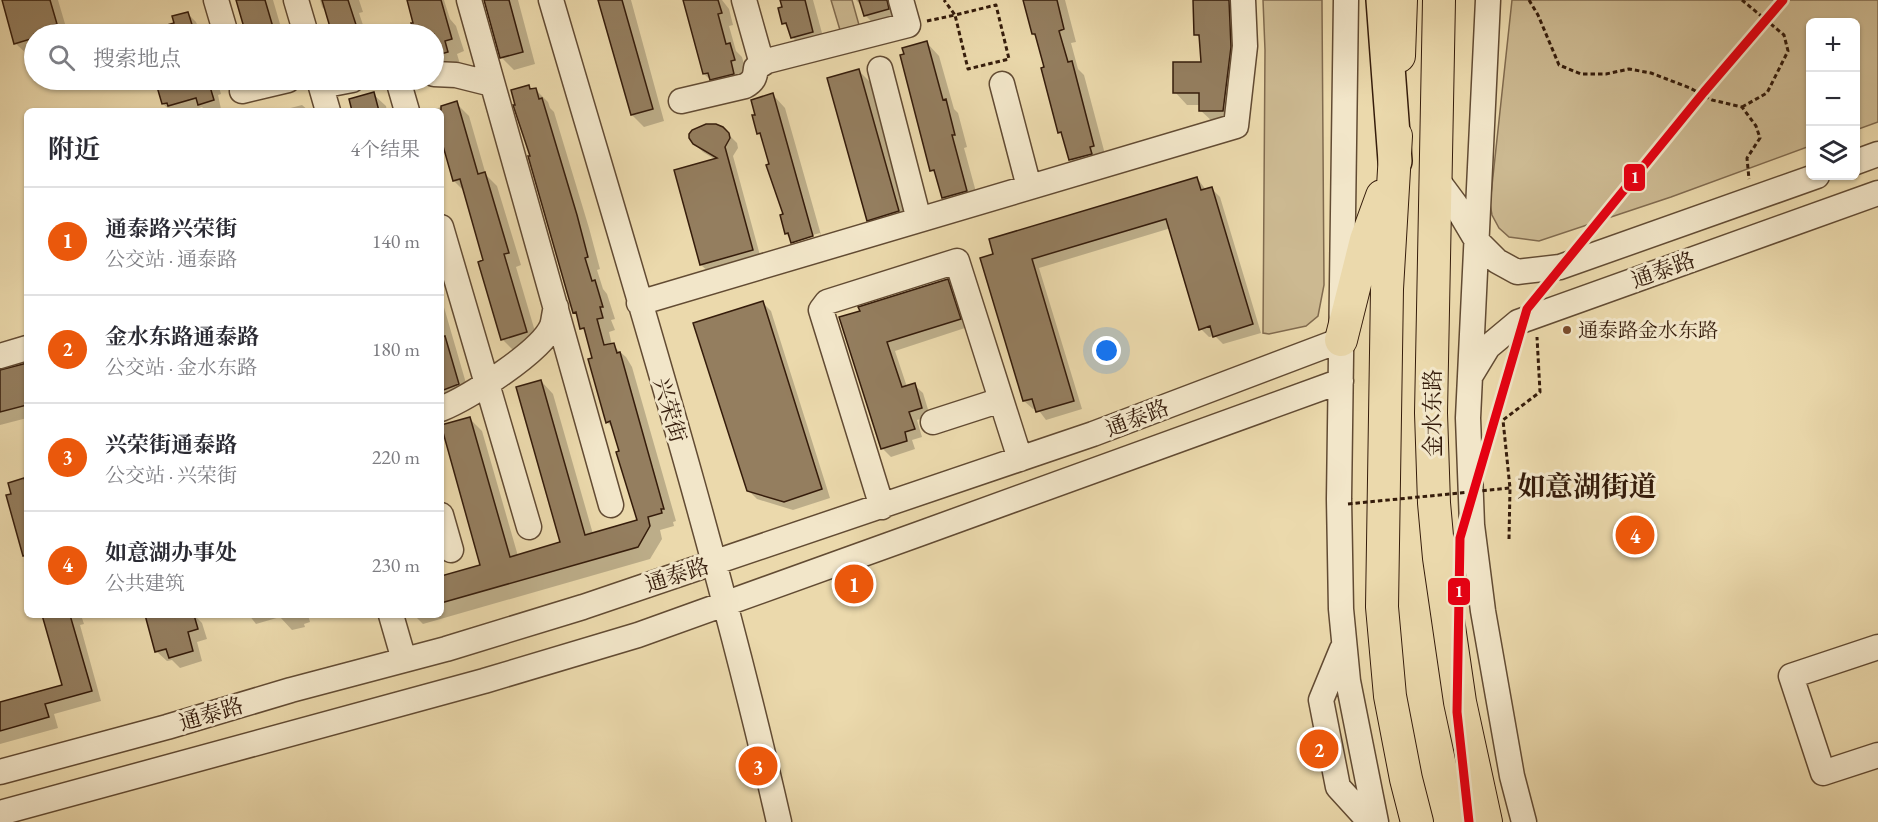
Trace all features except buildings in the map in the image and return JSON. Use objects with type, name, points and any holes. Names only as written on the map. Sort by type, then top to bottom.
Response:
[{"type":"highway","points":[[1383,0],[1395,161]]},
{"type":"main road","name":"金水东路","points":[[1401,0],[1387,289],[1382,607],[1390,696],[1417,822]]},
{"type":"main road","name":"金水东路","points":[[1439,0],[1431,413],[1434,503],[1439,558],[1460,702],[1486,822]]},
{"type":"main road","points":[[1435,177],[1453,0]]},
{"type":"main road","points":[[1341,340],[1366,240],[1395,161]]},
{"type":"street","points":[[216,0],[223,24]]},
{"type":"street","points":[[296,0],[303,24]]},
{"type":"street","points":[[469,0],[611,505]]},
{"type":"street","name":"兴荣街","points":[[551,0],[714,563],[752,705],[779,822]]},
{"type":"street","points":[[744,0],[762,64]]},
{"type":"street","points":[[681,101],[746,86],[755,78],[756,68],[767,61],[908,25],[901,0]]},
{"type":"street","points":[[639,303],[1236,126],[1245,46],[1243,0]]},
{"type":"street","points":[[1346,0],[1339,499],[1341,609],[1354,716],[1376,822]]},
{"type":"street","points":[[1488,0],[1467,418],[1472,525],[1483,611],[1512,776],[1521,812],[1539,822]]},
{"type":"street","points":[[880,69],[919,220]]},
{"type":"street","points":[[444,74],[456,75],[492,84]]},
{"type":"street","points":[[1002,84],[1029,187]]},
{"type":"street","points":[[322,90],[327,108]]},
{"type":"street","points":[[401,90],[406,108]]},
{"type":"street","points":[[1860,161],[1878,154]]},
{"type":"street","name":"通泰路","points":[[1435,177],[1455,204],[1477,241],[1497,261],[1517,272],[1560,267],[1806,180]]},
{"type":"street","name":"通泰路","points":[[1470,377],[1488,346],[1518,322],[1878,193]]},
{"type":"street","points":[[444,237],[529,527]]},
{"type":"street","points":[[882,507],[821,310],[827,302],[957,261],[1020,459]]},
{"type":"street","points":[[444,408],[455,404],[518,362],[540,342],[552,327],[556,307]]},
{"type":"street","name":"通泰路","points":[[0,772],[404,660],[583,607],[1093,434],[1341,340]]},
{"type":"street","points":[[0,356],[24,349]]},
{"type":"street","name":"通泰路","points":[[0,813],[484,681],[638,634],[1341,381]]},
{"type":"street","points":[[933,422],[1001,400]]},
{"type":"street","points":[[444,526],[451,550]]},
{"type":"street","points":[[392,618],[404,660]]},
{"type":"street","points":[[1344,644],[1322,700],[1338,787],[1370,822]]},
{"type":"street","points":[[1878,647],[1791,676],[1823,773],[1878,755]]},
{"type":"path","points":[[908,25],[955,15],[996,5],[1009,59],[968,69],[955,15],[944,0]]},
{"type":"path","points":[[1529,0],[1538,15],[1559,65],[1581,74],[1606,74],[1629,69],[1651,73],[1690,88],[1712,100],[1742,107],[1756,126],[1760,138],[1747,158],[1752,199]]},
{"type":"path","points":[[1742,0],[1784,35],[1788,51],[1767,93],[1742,107]]},
{"type":"path","points":[[1509,539],[1510,488],[1503,420],[1540,392],[1535,315]]},
{"type":"path","points":[[1348,504],[1510,488]]},
{"type":"shaded area","points":[[831,0],[852,0],[859,25],[840,30]]},
{"type":"shaded area","points":[[1263,0],[1322,0],[1324,285],[1318,316],[1306,326],[1269,334],[1263,333],[1265,50]]},
{"type":"shaded area","points":[[1512,0],[1878,0],[1878,122],[1860,129],[1860,18],[1806,18],[1806,147],[1671,197],[1539,241],[1509,237],[1499,228],[1492,215],[1490,204]]},
{"type":"transit line","name":"1","points":[[1469,822],[1457,712],[1460,538],[1527,309],[1704,92],[1783,0]]},
{"type":"place","name":"通泰路金水东路","points":[[1567,330]]},
{"type":"place","name":"如意湖办事处","points":[[1635,535]]},
{"type":"place","name":"通泰路兴荣街","points":[[854,584]]},
{"type":"place","name":"金水东路通泰路","points":[[1319,749]]},
{"type":"place","name":"兴荣街通泰路","points":[[758,766]]},
{"type":"district","name":"如意湖街道","points":[[1587,486]]}]
